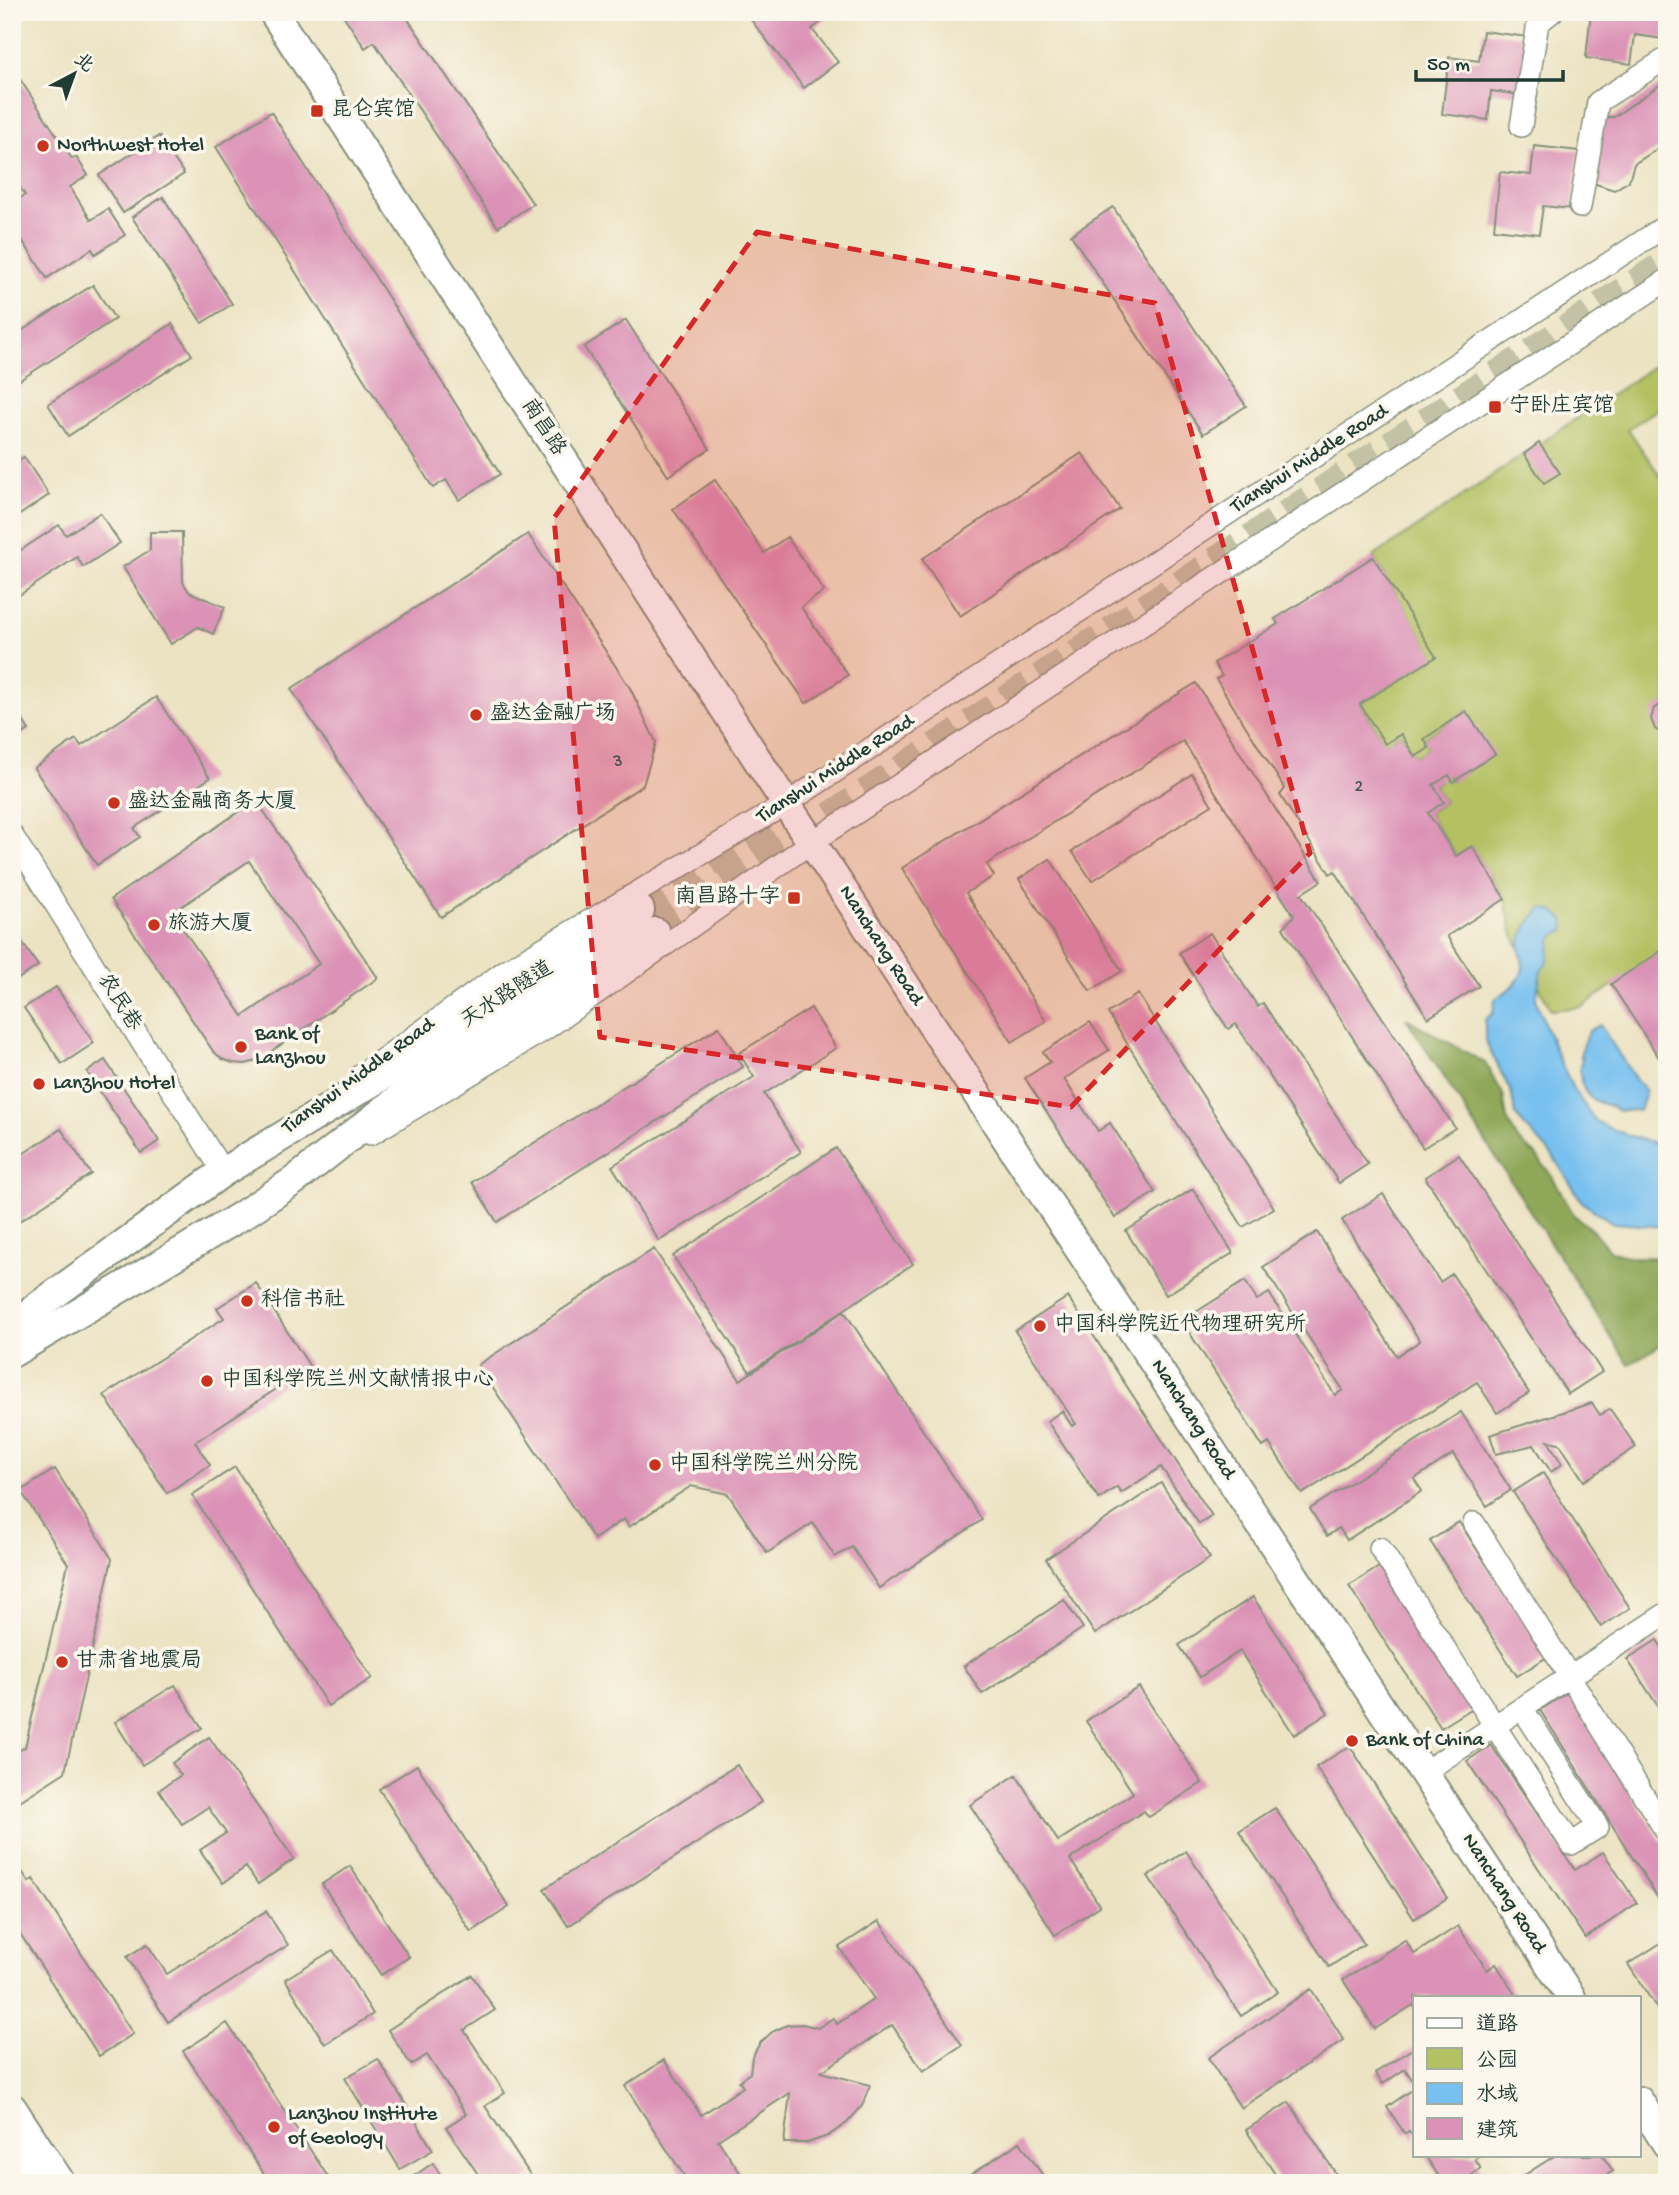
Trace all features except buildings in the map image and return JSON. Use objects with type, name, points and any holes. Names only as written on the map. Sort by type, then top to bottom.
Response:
[{"type":"main road","name":"南昌路","points":[[273,12],[812,842]]},
{"type":"main road","name":"Nanchang Road","points":[[812,842],[1570,1996]]},
{"type":"main road","name":"天水路隧道","points":[[266,1144],[648,921],[434,1071],[295,1180]]},
{"type":"main road","name":"Tianshui Middle Road","points":[[12,1325],[223,1171],[266,1144]]},
{"type":"main road","points":[[12,1353],[241,1216],[295,1180]]},
{"type":"main road","points":[[1640,2103],[1667,2144]]},
{"type":"main road","points":[[12,2108],[61,2183]]},
{"type":"main road","points":[[12,2152],[32,2183]]},
{"type":"street","points":[[1521,126],[1538,23],[1552,12]]},
{"type":"street","points":[[1580,207],[1598,102],[1667,58]]},
{"type":"street","name":"Tianshui Middle Road","points":[[266,1144],[505,971],[786,804],[1667,225]]},
{"type":"street","points":[[295,1180],[544,1030],[812,842],[1667,280]]},
{"type":"street","name":"农民巷","points":[[12,835],[223,1171]]},
{"type":"street","points":[[1474,1523],[1667,1833]]},
{"type":"street","points":[[1380,1548],[1571,1844],[1598,1827],[1522,1708]]},
{"type":"street","points":[[1424,1772],[1569,1677],[1663,1622]]},
{"type":"highlighted area","points":[[757,232],[1155,303],[1310,853],[1071,1107],[600,1037],[554,518]]},
{"type":"green space","points":[[1661,361],[1667,369],[1667,403],[1628,429],[1667,486],[1667,947],[1582,1007],[1551,1010],[1513,935],[1505,899],[1472,847],[1456,856],[1428,813],[1444,802],[1433,785],[1449,775],[1453,781],[1466,711],[1424,739],[1429,748],[1415,757],[1401,734],[1385,744],[1360,704],[1435,657],[1373,557]]},
{"type":"green space","points":[[1406,1018],[1485,1063],[1503,1094],[1507,1119],[1518,1140],[1535,1154],[1551,1175],[1574,1215],[1593,1231],[1610,1251],[1629,1257],[1667,1258],[1667,1341],[1629,1365]]},
{"type":"water","points":[[1542,908],[1554,911],[1564,919],[1565,930],[1555,935],[1551,941],[1548,961],[1541,971],[1536,1000],[1552,1043],[1573,1089],[1597,1123],[1667,1146],[1667,1227],[1613,1223],[1583,1203],[1552,1155],[1515,1115],[1512,1094],[1485,1040],[1485,1020],[1493,1013],[1495,999],[1513,986],[1520,977],[1523,967],[1521,939]]},
{"type":"water","points":[[1600,1025],[1643,1088],[1645,1097],[1639,1110],[1618,1111],[1592,1099],[1584,1089],[1580,1055],[1589,1031]]},
{"type":"tunnel","points":[[655,932],[1667,262]]},
{"type":"tunnel","points":[[640,910],[784,815]]},
{"type":"place","name":"昆仑宾馆","points":[[317,111]]},
{"type":"place","name":"Northwest Hotel","points":[[43,146]]},
{"type":"place","name":"宁卧庄宾馆","points":[[1495,407]]},
{"type":"place","name":"盛达金融广场","points":[[476,715]]},
{"type":"place","name":"盛达金融商务大厦","points":[[114,803]]},
{"type":"place","name":"南昌路十字","points":[[794,898]]},
{"type":"place","name":"旅游大厦","points":[[154,925]]},
{"type":"place","name":"Bank of Lanzhou","points":[[241,1047]]},
{"type":"place","name":"Lanzhou Hotel","points":[[39,1084]]},
{"type":"place","name":"科信书社","points":[[247,1301]]},
{"type":"place","name":"中国科学院近代物理研究所","points":[[1040,1326]]},
{"type":"place","name":"中国科学院兰州文献情报中心","points":[[207,1381]]},
{"type":"place","name":"中国科学院兰州分院","points":[[655,1465]]},
{"type":"place","name":"甘肃省地震局","points":[[62,1662]]},
{"type":"place","name":"Bank of China","points":[[1352,1741]]},
{"type":"place","name":"Lanzhou Institute of Geology","points":[[274,2127]]}]
